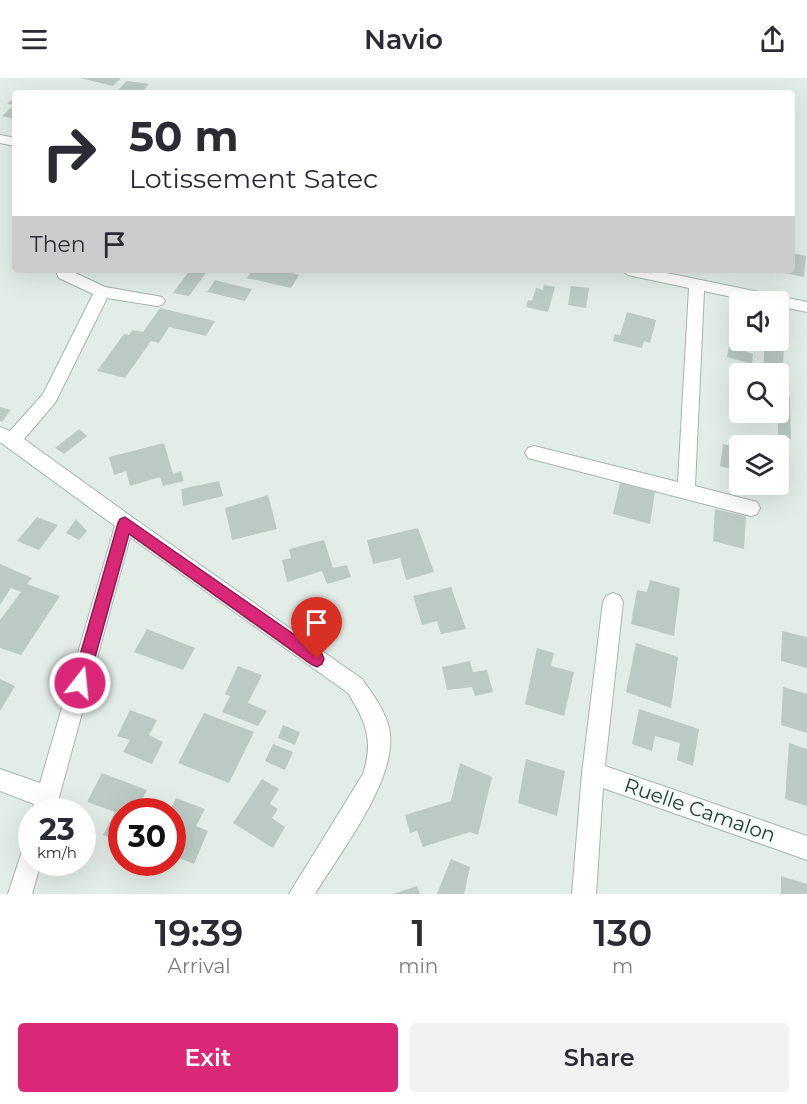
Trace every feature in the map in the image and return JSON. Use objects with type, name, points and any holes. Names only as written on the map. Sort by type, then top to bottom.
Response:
[{"type":"street","points":[[642,273],[807,307]]},
{"type":"street","points":[[64,274],[102,292],[157,301]]},
{"type":"street","points":[[686,491],[697,285]]},
{"type":"street","points":[[102,292],[49,398],[7,437],[355,686],[378,728],[379,758],[372,780],[301,894]]},
{"type":"street","points":[[534,453],[751,508]]},
{"type":"street","points":[[47,798],[125,523]]},
{"type":"street","points":[[584,894],[593,773],[614,602]]},
{"type":"street","name":"Ruelle Camalon","points":[[593,773],[807,848]]},
{"type":"street","points":[[0,780],[34,798]]},
{"type":"street","points":[[20,894],[25,876]]},
{"type":"building","points":[[80,78],[121,78],[113,86]]},
{"type":"building","points":[[127,81],[149,84],[144,90],[118,90]]},
{"type":"building","points":[[12,107],[12,118],[2,116]]},
{"type":"building","points":[[795,254],[806,256],[804,277],[784,273],[795,273]]},
{"type":"building","points":[[188,273],[206,273],[189,296],[173,293]]},
{"type":"building","points":[[250,273],[299,275],[291,288],[247,278]]},
{"type":"building","points":[[215,280],[252,289],[245,301],[207,292]]},
{"type":"building","points":[[544,285],[555,287],[548,312],[526,307],[528,300],[532,301],[536,288],[543,290]]},
{"type":"building","points":[[571,286],[589,288],[586,308],[568,305]]},
{"type":"building","points":[[160,308],[215,321],[206,336],[169,327],[159,343],[151,341],[125,378],[97,371],[124,334],[129,335],[132,330],[143,332]]},
{"type":"building","points":[[627,312],[656,320],[650,343],[644,341],[642,348],[613,341],[615,334],[620,335]]},
{"type":"building","points":[[729,344],[729,351],[746,351],[753,354],[752,363],[727,357]]},
{"type":"building","points":[[764,351],[784,351],[783,363],[764,363]]},
{"type":"building","points":[[790,397],[791,439],[789,435],[778,435],[778,423],[789,423]]},
{"type":"building","points":[[0,407],[11,410],[2,422],[0,421]]},
{"type":"building","points":[[79,429],[87,436],[64,454],[55,448]]},
{"type":"building","points":[[164,443],[173,474],[181,471],[184,481],[163,486],[160,477],[130,486],[126,471],[114,475],[109,457]]},
{"type":"building","points":[[723,444],[729,445],[729,468],[720,466]]},
{"type":"building","points":[[219,481],[223,496],[183,506],[181,489]]},
{"type":"building","points":[[620,483],[655,492],[650,524],[613,514]]},
{"type":"building","points":[[268,495],[277,529],[232,540],[225,508]]},
{"type":"building","points":[[715,509],[746,516],[744,549],[713,541]]},
{"type":"building","points":[[37,517],[58,525],[39,550],[17,541]]},
{"type":"building","points":[[76,519],[87,531],[79,540],[66,533]]},
{"type":"building","points":[[418,528],[434,572],[406,580],[400,558],[373,564],[367,540]]},
{"type":"building","points":[[324,540],[333,568],[347,565],[351,577],[327,584],[322,571],[287,582],[282,560],[291,558],[289,549]]},
{"type":"building","points":[[0,564],[32,578],[27,584],[60,596],[21,655],[0,648],[0,620],[21,592],[11,588],[0,605]]},
{"type":"building","points":[[650,580],[680,588],[674,636],[631,624],[637,590],[647,592]]},
{"type":"building","points":[[451,587],[466,629],[441,634],[437,621],[422,625],[413,596]]},
{"type":"building","points":[[147,629],[195,648],[183,670],[134,652]]},
{"type":"building","points":[[782,631],[807,637],[807,668],[781,661]]},
{"type":"building","points":[[636,643],[678,657],[671,708],[626,692]]},
{"type":"building","points":[[537,648],[554,653],[551,666],[574,672],[564,716],[525,704]]},
{"type":"building","points":[[470,661],[473,672],[487,670],[493,692],[475,696],[472,687],[447,690],[442,667]]},
{"type":"building","points":[[238,666],[262,675],[248,703],[267,711],[258,726],[222,712],[230,696],[225,694]]},
{"type":"building","points":[[0,679],[15,686],[0,711]]},
{"type":"building","points":[[783,687],[807,694],[807,733],[781,725]]},
{"type":"building","points":[[639,709],[699,729],[693,766],[677,760],[680,743],[655,736],[652,751],[632,744]]},
{"type":"building","points":[[130,710],[157,720],[149,735],[163,742],[152,764],[123,752],[130,740],[117,736]]},
{"type":"building","points":[[204,713],[254,732],[229,783],[178,763]]},
{"type":"building","points":[[283,725],[300,732],[295,745],[278,738]]},
{"type":"building","points":[[789,743],[807,749],[807,806],[785,799]]},
{"type":"building","points":[[273,744],[293,752],[285,770],[265,761]]},
{"type":"building","points":[[526,759],[565,771],[557,816],[518,803]]},
{"type":"building","points":[[460,763],[492,777],[478,835],[470,832],[423,847],[417,831],[410,833],[405,815],[451,801]]},
{"type":"building","points":[[102,773],[147,790],[143,798],[108,798],[108,810],[96,805],[96,798],[89,798]]},
{"type":"building","points":[[262,779],[279,789],[270,804],[278,809],[272,818],[285,827],[273,848],[233,823]]},
{"type":"building","points":[[186,802],[205,809],[196,826],[208,831],[194,864],[186,861]]},
{"type":"building","points":[[108,825],[108,837],[103,835]]},
{"type":"building","points":[[451,859],[470,867],[464,894],[437,894]]},
{"type":"building","points":[[781,876],[807,884],[807,894],[781,894]]},
{"type":"building","points":[[417,886],[420,894],[393,894]]},
{"type":"route","points":[[80,683],[125,523],[317,659]]}]
